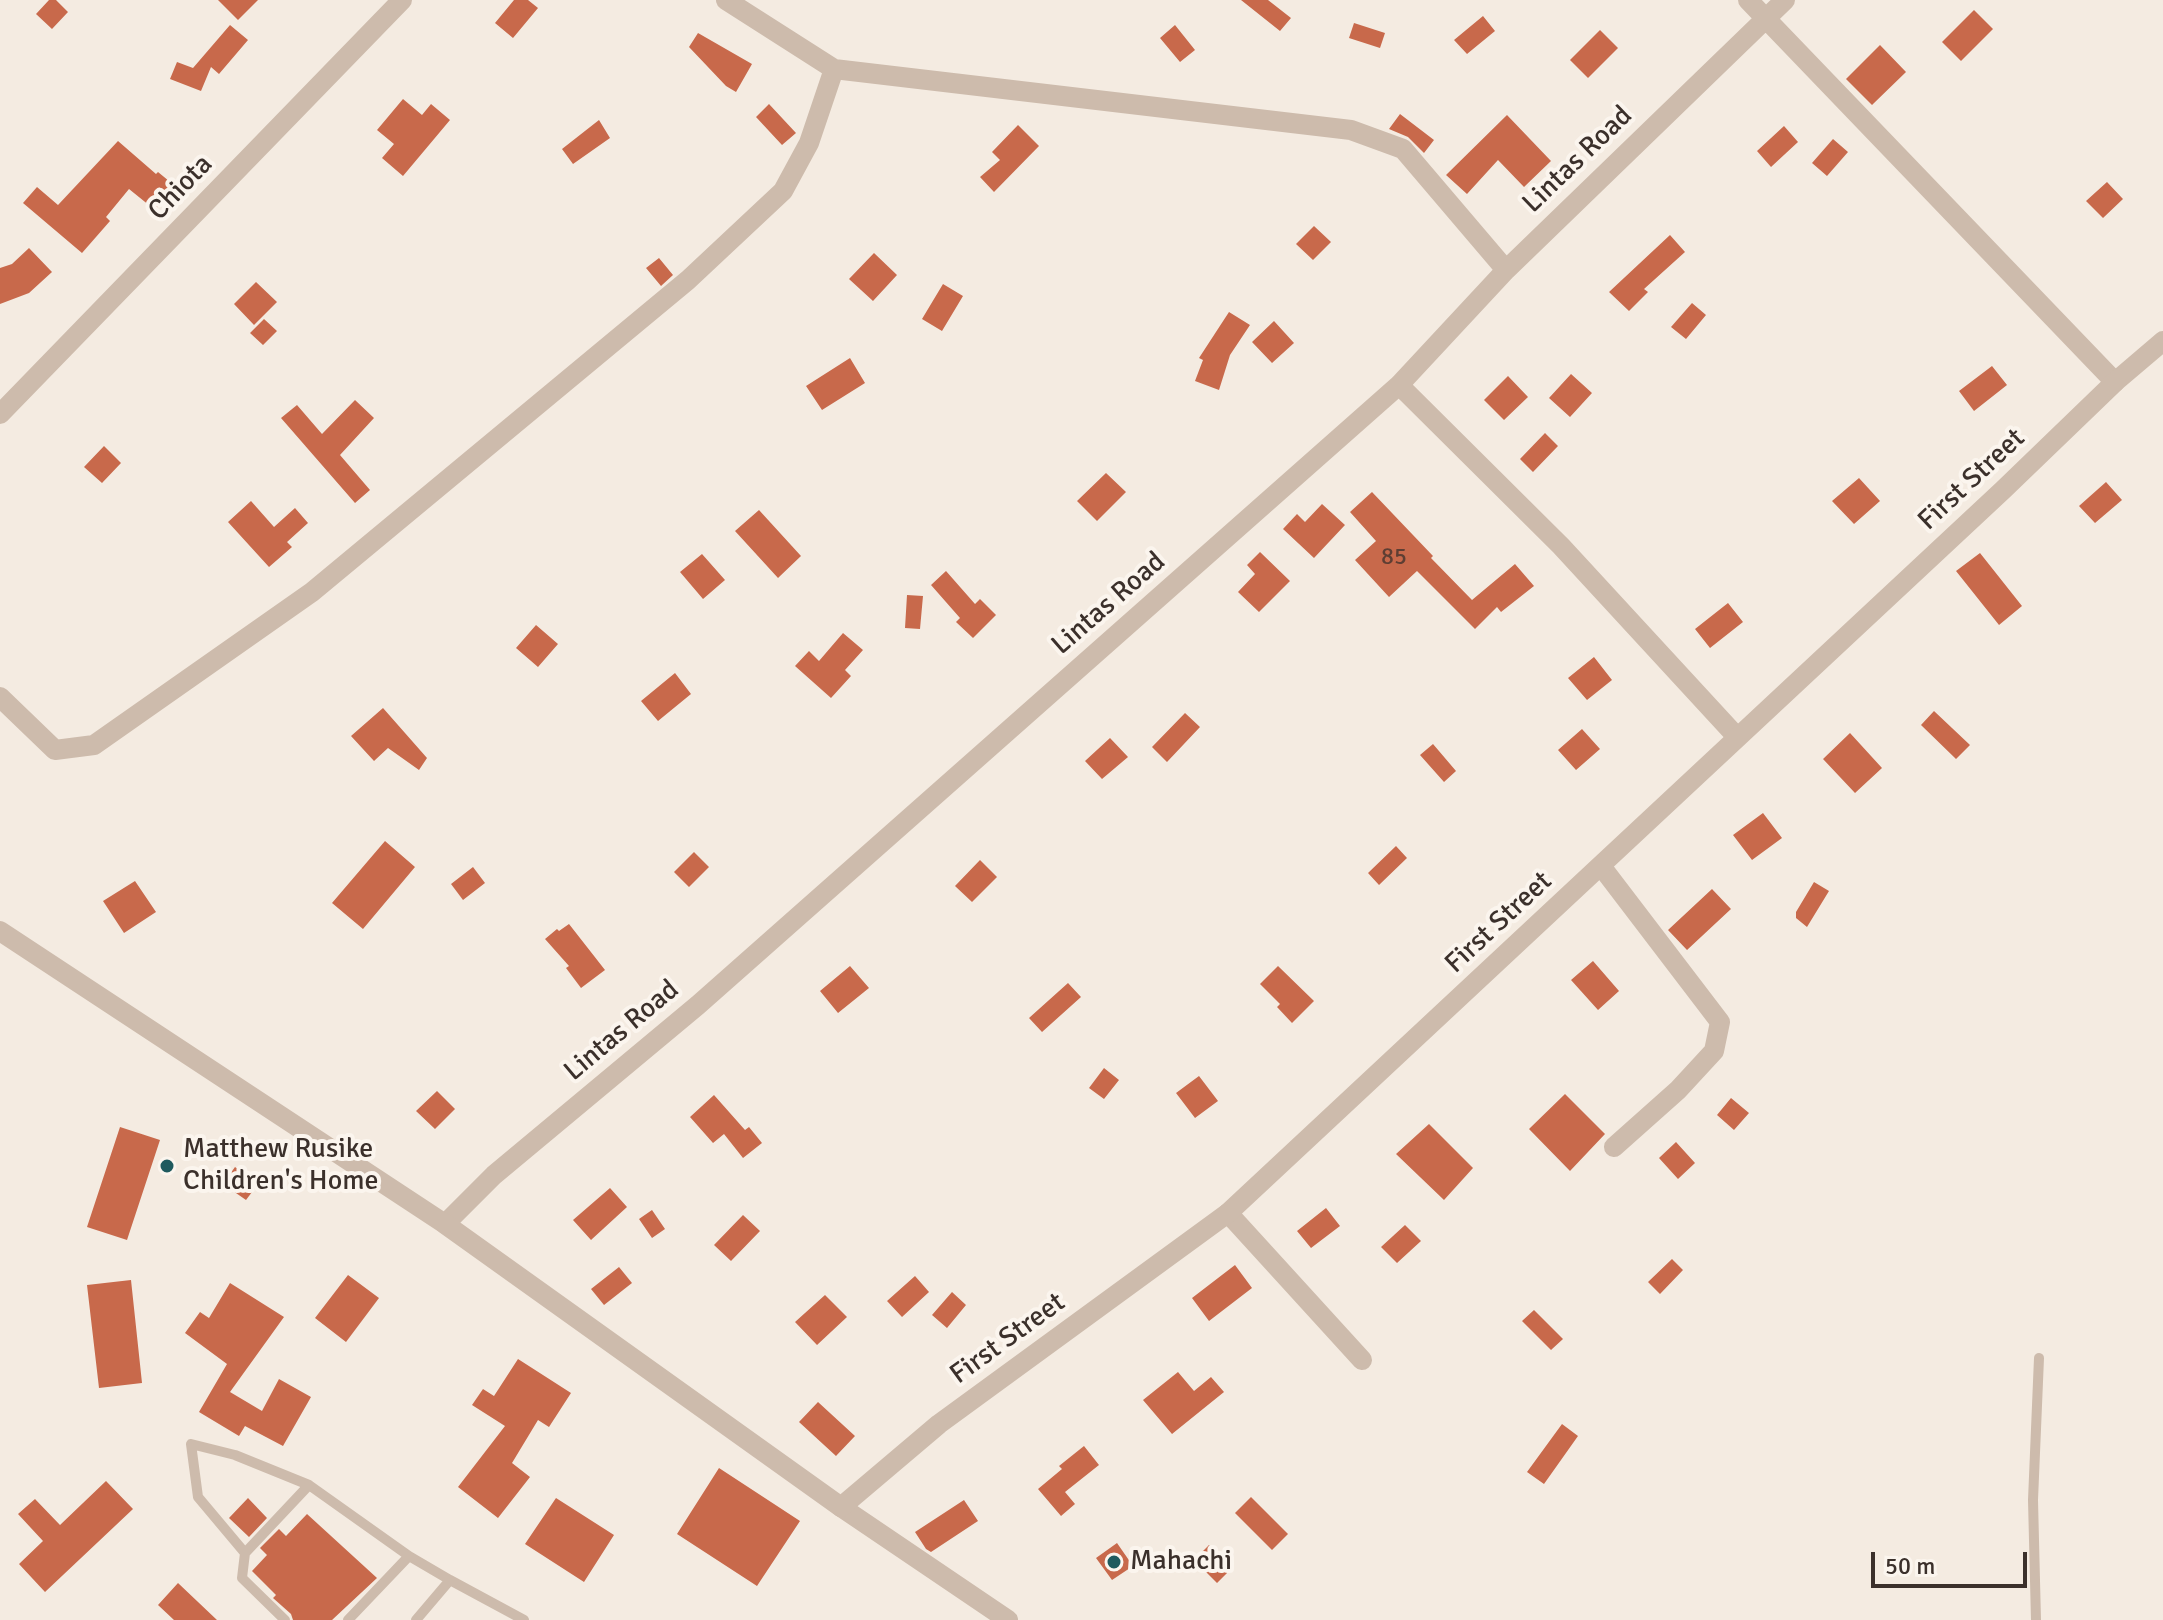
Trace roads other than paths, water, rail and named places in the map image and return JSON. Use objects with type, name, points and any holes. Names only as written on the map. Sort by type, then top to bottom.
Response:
[{"type":"street","name":"Chiota","points":[[0,414],[402,0]]},
{"type":"street","points":[[726,0],[834,69],[1351,130],[1403,149],[1506,270]]},
{"type":"street","points":[[1748,0],[2115,382]]},
{"type":"street","name":"Lintas Road","points":[[445,1224],[494,1175],[698,1005],[1399,385],[1506,270],[1785,0]]},
{"type":"street","points":[[0,697],[55,750],[94,745],[312,592],[688,280],[783,191],[809,143],[834,69]]},
{"type":"street","name":"First Street","points":[[841,1507],[939,1424],[1228,1213],[2115,382],[2163,341]]},
{"type":"street","points":[[1399,385],[1561,546],[1737,737]]},
{"type":"street","points":[[1601,866],[1720,1022],[1714,1051],[1678,1090],[1614,1147]]},
{"type":"street","points":[[0,931],[445,1224],[841,1507],[1008,1620]]},
{"type":"street","points":[[1228,1213],[1362,1360]]},
{"type":"lane","points":[[2036,1620],[2033,1500],[2039,1358]]},
{"type":"lane","points":[[245,1553],[198,1497],[191,1444],[235,1455],[309,1485],[409,1556],[524,1620]]},
{"type":"lane","points":[[285,1620],[242,1578],[245,1553],[309,1485]]},
{"type":"lane","points":[[348,1620],[409,1556]]},
{"type":"lane","points":[[416,1620],[450,1580]]},
{"type":"place","name":"Matthew Rusike Children's Home","points":[[167,1166]]},
{"type":"place","name":"Mahachi","points":[[1114,1562]]}]
